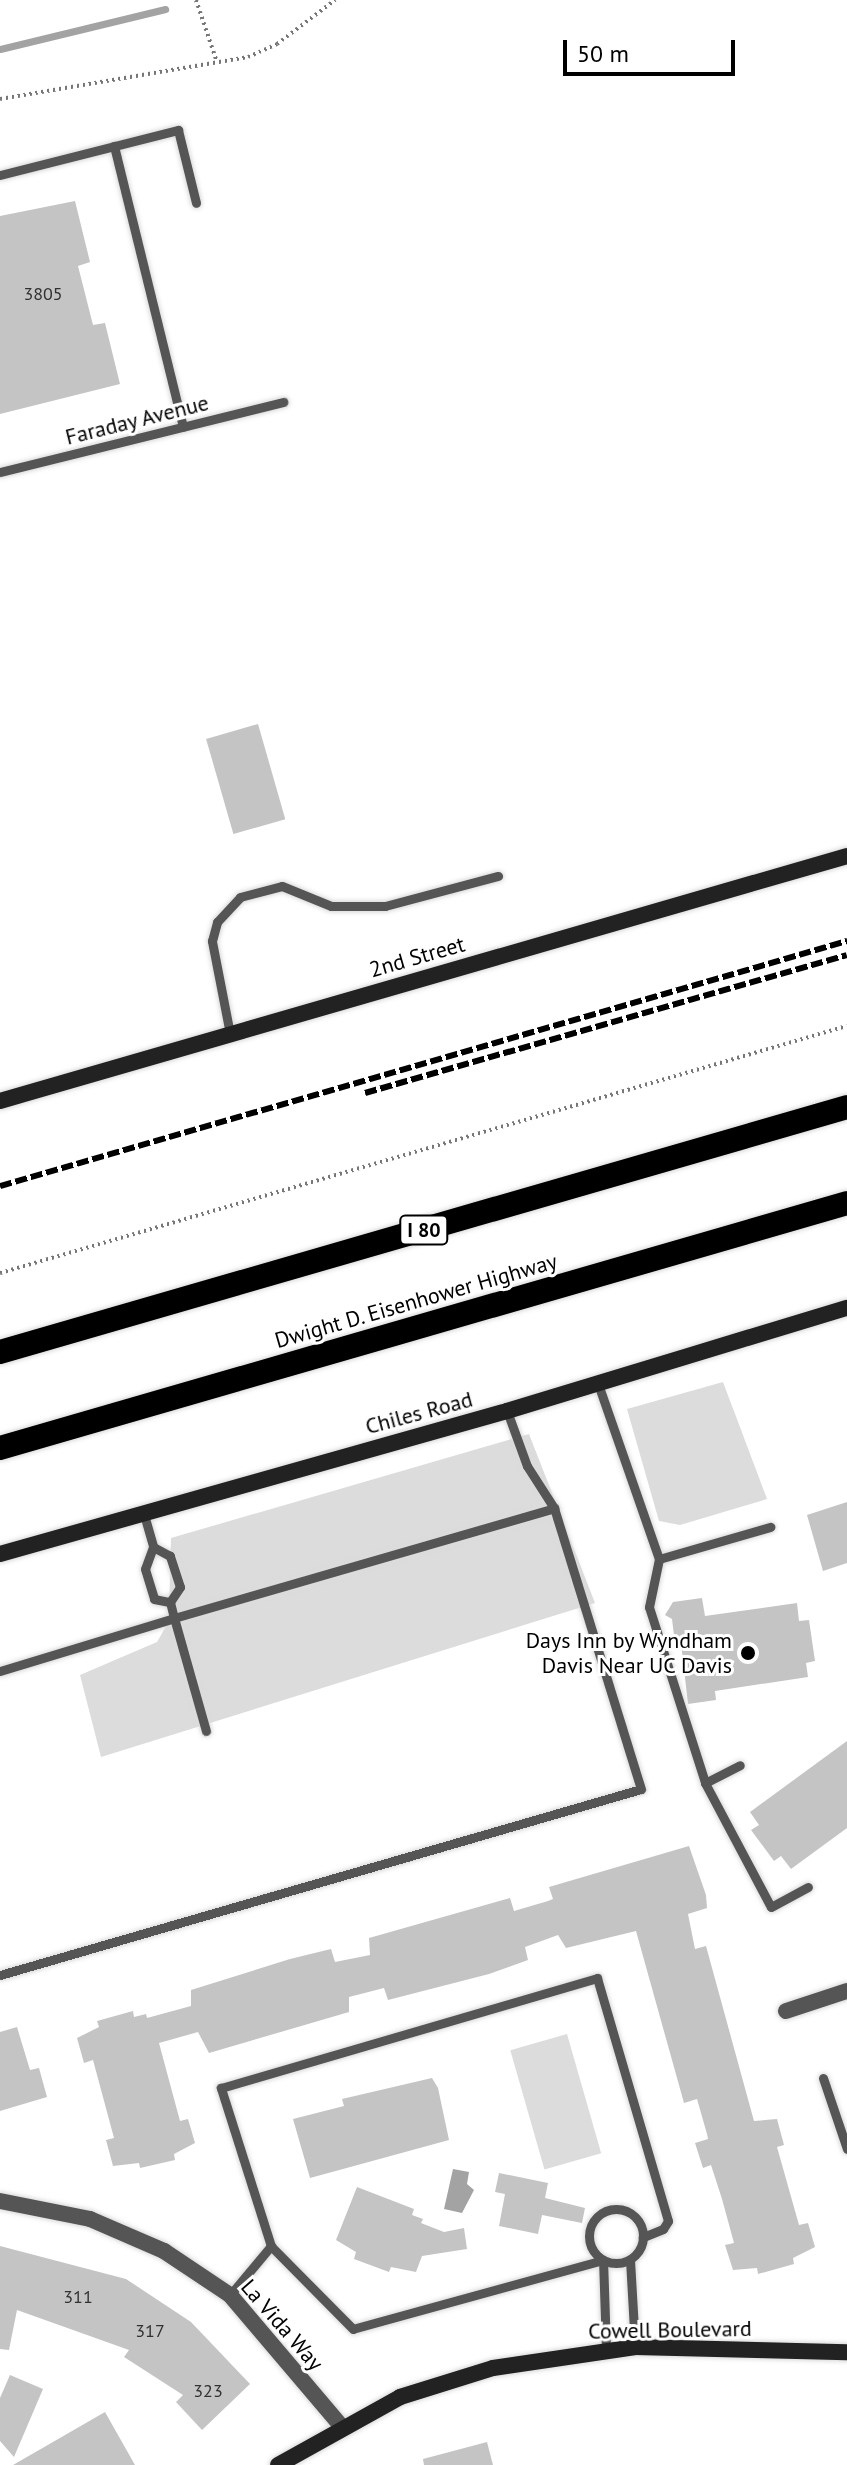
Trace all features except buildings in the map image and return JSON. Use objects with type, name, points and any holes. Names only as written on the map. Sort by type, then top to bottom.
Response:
[{"type":"highway","name":"I 80","points":[[0,1352],[847,1107]]},
{"type":"highway","name":"Dwight D. Eisenhower Highway","points":[[0,1448],[847,1203]]},
{"type":"street","name":"2nd Street","points":[[0,1101],[847,856]]},
{"type":"street","name":"Chiles Road","points":[[0,1554],[143,1511],[507,1411],[597,1381],[847,1308]]},
{"type":"street","points":[[786,2011],[847,1991]]},
{"type":"street","name":"La Vida Way","points":[[0,2201],[90,2219],[164,2251],[230,2295],[342,2427]]},
{"type":"street","name":"Cowell Boulevard","points":[[278,2465],[400,2397],[493,2368],[635,2347],[847,2352]]},
{"type":"lane","points":[[0,175],[178,130],[196,203]]},
{"type":"lane","points":[[114,146],[183,427]]},
{"type":"lane","name":"Faraday Avenue","points":[[0,472],[283,402]]},
{"type":"lane","points":[[230,1034],[212,941],[217,922],[240,897],[282,886],[331,906],[385,906],[498,876]]},
{"type":"lane","points":[[597,1381],[659,1559],[649,1607],[705,1783],[771,1907],[808,1887]]},
{"type":"lane","points":[[0,1975],[641,1789],[554,1508],[527,1466],[507,1411]]},
{"type":"lane","points":[[0,1671],[554,1508]]},
{"type":"lane","points":[[143,1511],[153,1547],[145,1569],[154,1599],[170,1602]]},
{"type":"lane","points":[[659,1559],[770,1527]]},
{"type":"lane","points":[[153,1547],[170,1556],[180,1587],[170,1602],[206,1731]]},
{"type":"lane","points":[[705,1783],[740,1765]]},
{"type":"lane","points":[[630,2260],[603,2260],[353,2329],[271,2246],[221,2088],[597,1978],[668,2221],[663,2229],[643,2237],[630,2260],[635,2347]]},
{"type":"lane","points":[[823,2078],[847,2149]]},
{"type":"lane","points":[[606,2349],[603,2260],[588,2239],[598,2215],[624,2210],[639,2220],[643,2237]]},
{"type":"lane","points":[[230,2295],[271,2246]]},
{"type":"path","points":[[196,0],[218,63]]},
{"type":"path","points":[[0,99],[218,63],[262,52],[335,0]]},
{"type":"path","points":[[0,1273],[847,1026]]},
{"type":"shaded area","points":[[723,1382],[767,1499],[680,1525],[659,1521],[627,1409]]},
{"type":"shaded area","points":[[529,1434],[595,1603],[101,1757],[80,1675],[157,1642],[169,1621],[171,1538]]},
{"type":"shaded area","points":[[567,2034],[601,2153],[544,2169],[510,2050]]},
{"type":"shaded area","points":[[453,2169],[469,2172],[467,2184],[474,2190],[462,2213],[444,2209]]},
{"type":"waterway","points":[[0,49],[165,9]]},
{"type":"railway","points":[[0,1186],[847,941]]},
{"type":"railway","points":[[365,1093],[847,955]]},
{"type":"place","name":"Days Inn by Wyndham Davis Near UC Davis","points":[[748,1653]]}]
